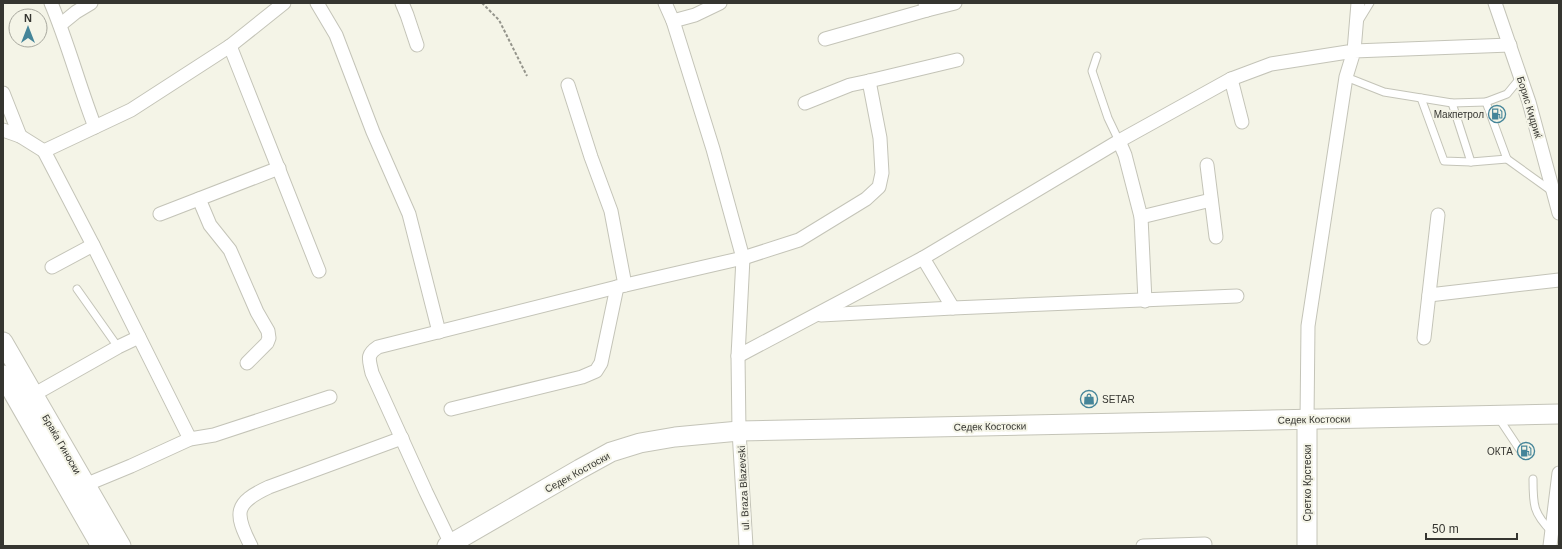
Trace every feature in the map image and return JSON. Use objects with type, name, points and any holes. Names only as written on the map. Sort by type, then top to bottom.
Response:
[{"type":"main road","name":"Браќа Гиноски","points":[[3,342],[120,546]]},
{"type":"main road","name":"Браќа Гиноски","points":[[3,375],[101,546]]},
{"type":"main road","name":"Седек Костоски","points":[[449,545],[611,452],[640,443],[675,437],[739,431],[1559,414]]},
{"type":"main road","name":"Сретко Крстески","points":[[1307,419],[1307,546]]},
{"type":"street","points":[[51,3],[60,25],[82,96],[95,127]]},
{"type":"street","points":[[60,25],[76,12],[91,3]]},
{"type":"street","points":[[44,152],[131,110],[230,46],[284,3]]},
{"type":"street","points":[[317,3],[336,35],[373,132],[409,214],[439,332]]},
{"type":"street","points":[[402,3],[417,44]]},
{"type":"street","name":"ul. Braza Blazevski","points":[[666,3],[713,149],[743,258],[738,356],[739,431],[746,546]]},
{"type":"street","points":[[673,21],[695,15],[720,3]]},
{"type":"street","points":[[825,39],[926,6],[955,3]]},
{"type":"street","points":[[1307,419],[1308,326],[1346,77],[1354,51],[1358,3]]},
{"type":"street","name":"Борис Кидриќ","points":[[1495,3],[1529,102],[1559,213]]},
{"type":"street","points":[[738,356],[923,258],[1120,141],[1230,79],[1271,64],[1354,51],[1510,45]]},
{"type":"street","points":[[230,46],[319,271]]},
{"type":"street","points":[[805,102],[850,85],[957,60]]},
{"type":"street","points":[[1230,79],[1242,122]]},
{"type":"street","points":[[449,545],[372,373],[368,359],[370,352],[378,347],[621,286],[743,258],[799,240],[866,199],[879,187],[882,173],[880,138],[869,81]]},
{"type":"street","points":[[451,408],[582,377],[596,371],[601,363],[621,286],[611,211],[591,157],[568,85]]},
{"type":"street","points":[[3,93],[20,136]]},
{"type":"street","points":[[3,130],[20,136],[44,152],[93,245],[190,439]]},
{"type":"street","points":[[1120,141],[1141,217],[1145,301]]},
{"type":"street","points":[[1207,165],[1216,237]]},
{"type":"street","points":[[160,214],[279,168]]},
{"type":"street","points":[[199,199],[210,225],[230,250],[257,312],[268,331],[269,338],[267,343],[247,363]]},
{"type":"street","points":[[1141,217],[1211,200]]},
{"type":"street","points":[[1424,338],[1438,215]]},
{"type":"street","points":[[52,267],[93,245]]},
{"type":"street","points":[[923,258],[953,308]]},
{"type":"street","points":[[1429,295],[1559,280]]},
{"type":"street","points":[[856,294],[858,312]]},
{"type":"street","points":[[816,315],[1237,296]]},
{"type":"street","points":[[34,395],[118,347],[139,337]]},
{"type":"street","points":[[85,485],[190,439],[214,435],[330,397]]},
{"type":"street","points":[[251,546],[242,529],[239,516],[241,508],[245,502],[254,494],[269,487],[402,438]]},
{"type":"street","points":[[1550,546],[1555,533],[1559,473]]},
{"type":"street","points":[[1143,546],[1205,544]]},
{"type":"lane","points":[[1356,25],[1370,3]]},
{"type":"lane","points":[[1097,56],[1092,71],[1108,118],[1120,141]]},
{"type":"lane","points":[[1346,77],[1384,92],[1452,102],[1486,102],[1506,94],[1521,77]]},
{"type":"lane","points":[[1421,98],[1444,161],[1471,162],[1506,159]]},
{"type":"lane","points":[[1452,102],[1471,162]]},
{"type":"lane","points":[[1486,102],[1506,159],[1553,193]]},
{"type":"lane","points":[[77,289],[118,347]]},
{"type":"lane","points":[[1497,415],[1522,453]]},
{"type":"lane","points":[[1533,479],[1533,503],[1543,523],[1555,533]]},
{"type":"path","points":[[482,3],[499,20],[527,76]]},
{"type":"place","name":"Макпетрол","points":[[1497,114]]},
{"type":"place","name":"SETAR","points":[[1089,399]]},
{"type":"place","name":"ОКТА","points":[[1526,451]]}]
